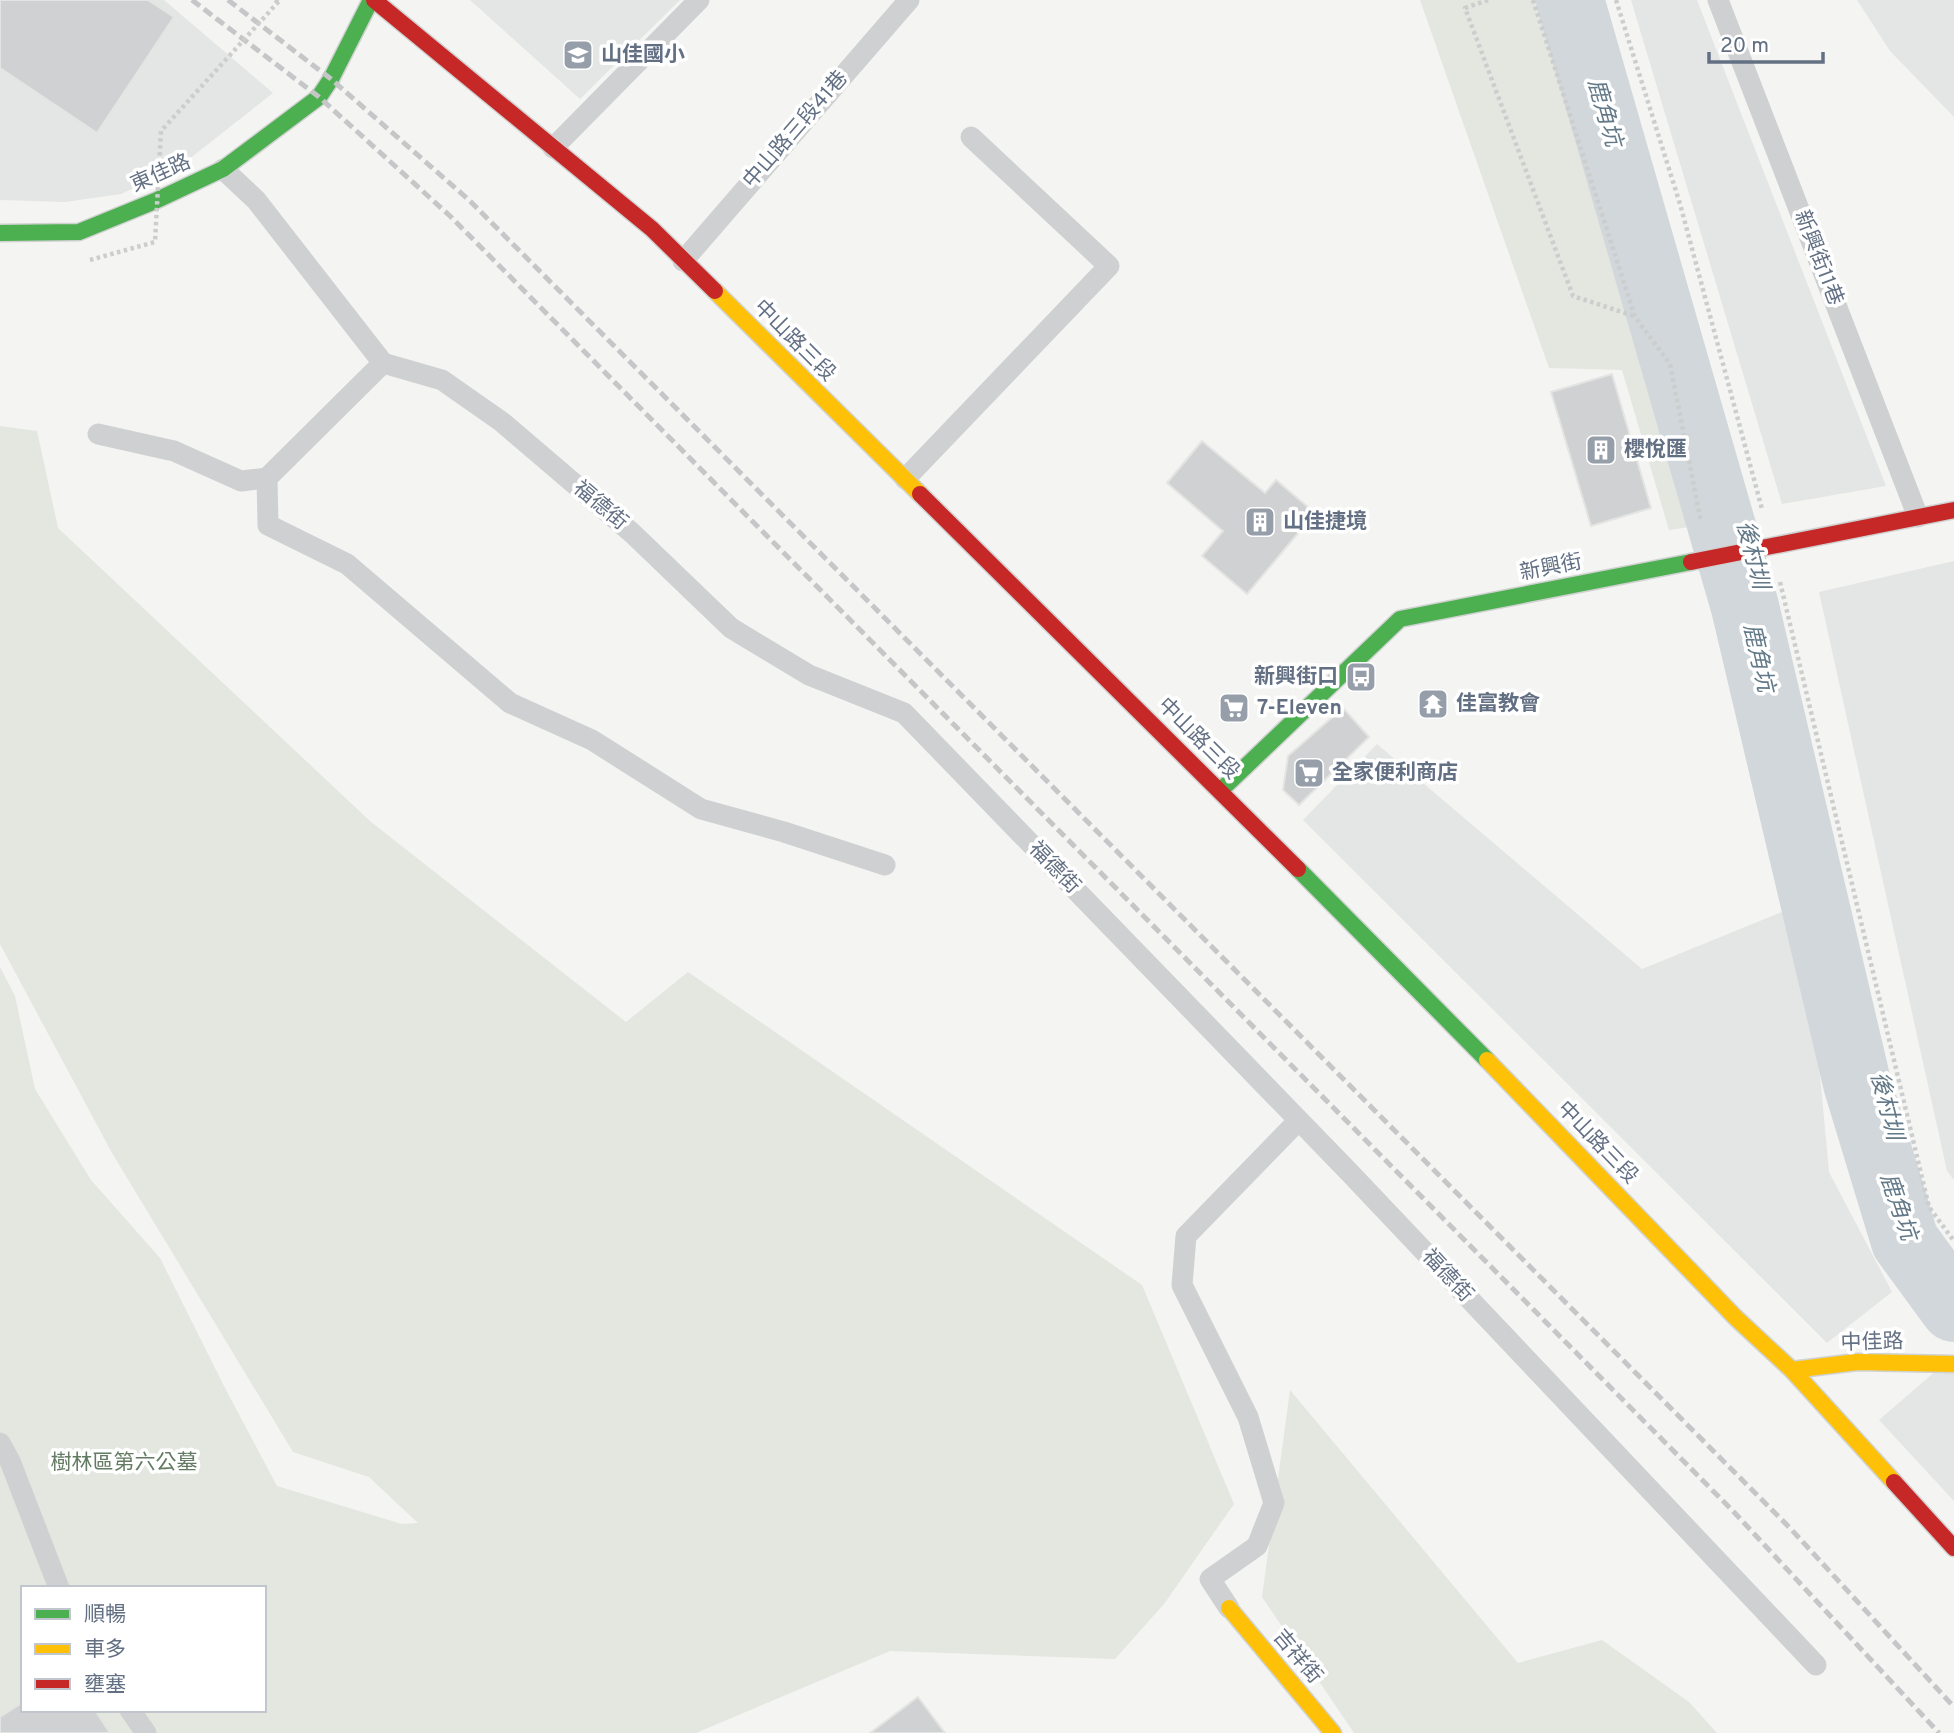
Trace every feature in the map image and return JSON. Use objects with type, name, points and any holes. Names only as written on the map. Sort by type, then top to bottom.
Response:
[{"type":"main road","name":"東佳路","points":[[0,233],[79,232],[223,169],[319,97],[372,0]]},
{"type":"main road","name":"中山路三段","points":[[372,0],[652,229],[1221,790],[1516,1089],[1736,1318],[1792,1370],[1954,1548]]},
{"type":"main road","name":"新興街","points":[[1221,790],[1400,619],[1954,510]]},
{"type":"main road","name":"中佳路","points":[[1792,1370],[1857,1362],[1954,1364]]},
{"type":"main road","name":"吉祥街","points":[[1230,1608],[1333,1733]]},
{"type":"lane","points":[[553,148],[699,0]]},
{"type":"lane","name":"中山路三段41巷","points":[[683,261],[909,0]]},
{"type":"lane","name":"新興街11巷","points":[[1718,0],[1918,517]]},
{"type":"lane","points":[[905,479],[1108,266],[971,136]]},
{"type":"lane","points":[[98,434],[174,451],[241,481],[267,478],[383,363],[256,200],[223,169]]},
{"type":"lane","name":"福德街","points":[[383,363],[442,380],[502,422],[632,533],[731,628],[809,675],[904,713],[1298,1121],[1816,1665]]},
{"type":"lane","points":[[267,478],[268,525],[347,564],[510,703],[592,740],[701,809],[784,832],[885,865]]},
{"type":"lane","points":[[1230,1608],[1210,1579],[1257,1546],[1274,1503],[1248,1417],[1182,1285],[1186,1236],[1298,1121]]},
{"type":"lane","points":[[0,1443],[10,1461],[58,1586]]},
{"type":"lane","points":[[131,1712],[146,1733]]},
{"type":"path","points":[[1488,0],[1465,8],[1573,296],[1635,317]]},
{"type":"path","points":[[1533,0],[1635,317],[1670,365],[1708,558]]},
{"type":"path","points":[[1616,0],[1680,204],[1772,546],[1928,1207],[1954,1241]]},
{"type":"path","points":[[90,260],[155,243],[161,131],[277,1]]},
{"type":"shaded area","points":[[0,0],[164,0],[273,93],[179,167],[121,194],[65,202],[0,200]]},
{"type":"shaded area","name":"山佳國小","points":[[470,0],[680,0],[580,99]]},
{"type":"shaded area","points":[[1631,0],[1697,0],[1886,486],[1782,504]]},
{"type":"shaded area","points":[[1857,0],[1954,0],[1954,117],[1890,51]]},
{"type":"shaded area","points":[[1954,561],[1954,1180],[1947,1171],[1819,592]]},
{"type":"shaded area","points":[[1377,744],[1642,969],[1804,903],[1829,1172],[1892,1292],[1827,1343],[1303,820]]},
{"type":"shaded area","points":[[1945,1363],[1954,1372],[1954,1501],[1879,1420]]},
{"type":"green space","points":[[1420,0],[1600,0],[1750,518],[1669,530],[1622,370],[1549,368]]},
{"type":"green space","name":"樹林區第六公墓","points":[[0,426],[37,431],[58,528],[371,822],[626,1022],[688,972],[1142,1285],[1234,1504],[1164,1604],[1115,1659],[890,1651],[696,1733],[0,1733],[0,967],[15,996],[35,1089],[91,1180],[160,1258],[277,1486],[402,1524],[418,1523],[369,1477],[293,1452],[112,1153],[0,944]]},
{"type":"green space","points":[[1290,1390],[1518,1663],[1602,1640],[1689,1702],[1717,1733],[1354,1733],[1262,1597]]},
{"type":"building","points":[[0,0],[148,0],[174,17],[97,133],[0,68]]},
{"type":"building","name":"櫻悅匯","points":[[1612,374],[1651,508],[1591,526],[1551,392]]},
{"type":"building","name":"山佳捷境","points":[[1202,441],[1265,493],[1276,480],[1315,513],[1247,594],[1202,556],[1223,531],[1167,483]]},
{"type":"building","name":"全家便利商店","points":[[1343,708],[1369,737],[1299,805],[1283,790],[1288,756]]},
{"type":"building","points":[[918,1697],[945,1733],[870,1733]]},
{"type":"building","points":[[21,1703],[21,1712],[96,1712],[110,1733],[0,1733],[0,1717]]},
{"type":"waterway","name":"鹿角坑","points":[[1570,0],[1745,607],[1857,1083],[1905,1241],[1954,1308]]},
{"type":"waterway","name":"後村圳","points":[[1591,0],[1735,490],[1844,927],[1910,1209],[1954,1267]]},
{"type":"railway","points":[[192,0],[319,97],[450,216],[1732,1510],[1939,1733]]},
{"type":"railway","points":[[228,0],[331,79],[469,200],[1790,1528],[1954,1707]]},
{"type":"traffic: fast","points":[[0,233],[79,232],[223,169],[319,97],[371,0]]},
{"type":"traffic: fast","points":[[1221,790],[1400,619],[1691,562]]},
{"type":"traffic: fast","points":[[1298,869],[1487,1060]]},
{"type":"traffic: slow","points":[[715,291],[920,494]]},
{"type":"traffic: slow","points":[[1487,1060],[1736,1318],[1792,1370],[1894,1482]]},
{"type":"traffic: slow","points":[[1792,1370],[1857,1362],[1954,1364]]},
{"type":"traffic: slow","points":[[1229,1608],[1333,1733]]},
{"type":"traffic: jam","points":[[374,0],[652,229],[715,291]]},
{"type":"traffic: jam","points":[[920,494],[1298,869]]},
{"type":"traffic: jam","points":[[1691,562],[1954,510]]},
{"type":"traffic: jam","points":[[1894,1482],[1954,1548]]},
{"type":"place","name":"山佳國小","points":[[578,55]]},
{"type":"place","name":"櫻悅匯","points":[[1601,450]]},
{"type":"place","name":"山佳捷境","points":[[1260,522]]},
{"type":"place","name":"新興街口","points":[[1361,677]]},
{"type":"place","name":"佳富教會","points":[[1433,704]]},
{"type":"place","name":"7-Eleven","points":[[1234,708]]},
{"type":"place","name":"全家便利商店","points":[[1309,773]]}]
